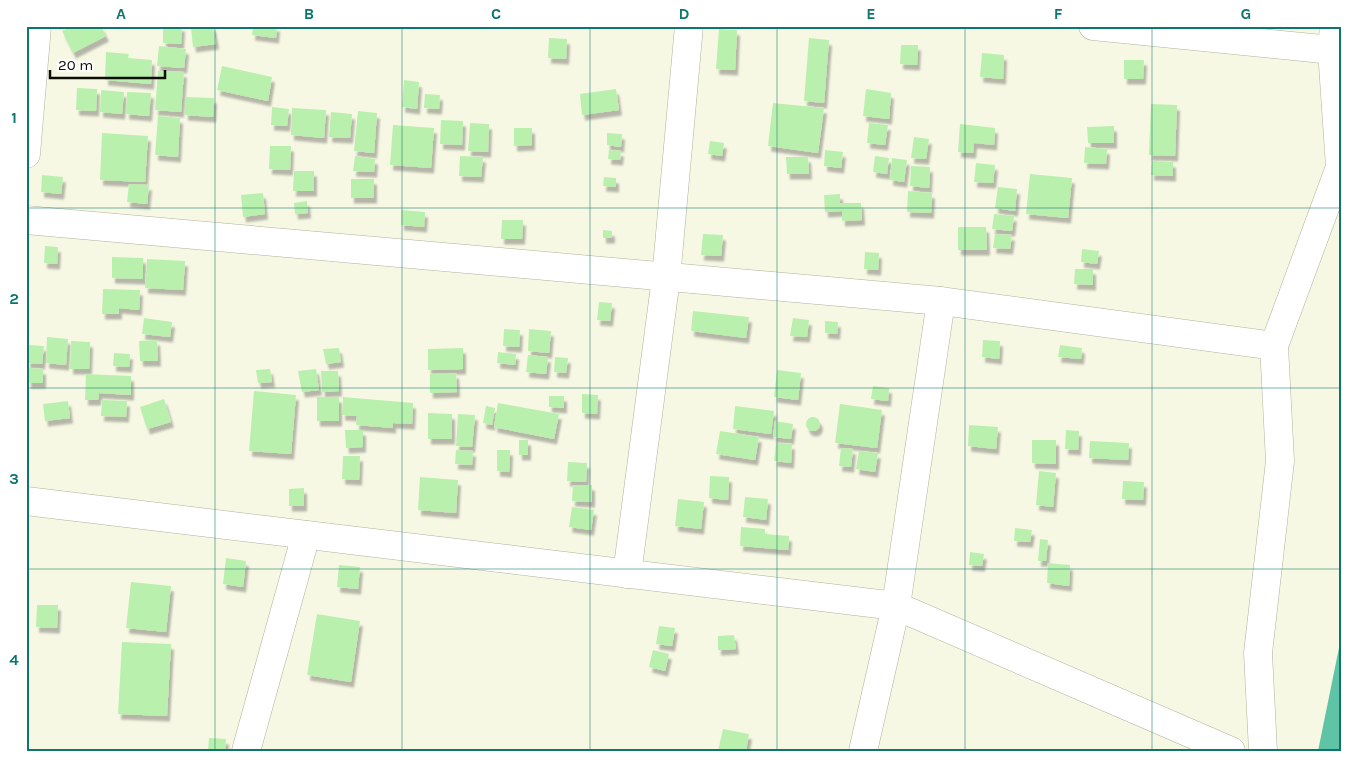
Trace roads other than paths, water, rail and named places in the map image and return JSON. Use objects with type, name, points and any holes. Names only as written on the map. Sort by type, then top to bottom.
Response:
[{"type":"street","points":[[26,154],[37,26]]},
{"type":"street","points":[[627,574],[666,278],[689,26]]},
{"type":"street","points":[[1093,26],[1333,38],[1340,167],[1274,346],[1280,461],[1258,653],[1263,751]]},
{"type":"street","points":[[26,220],[941,301],[1274,346]]},
{"type":"street","points":[[862,751],[896,606],[941,301]]},
{"type":"street","points":[[26,501],[896,606],[1232,751]]},
{"type":"street","points":[[246,751],[306,535]]},
{"type":"water","points":[[1341,638],[1341,751],[1318,751]]}]
